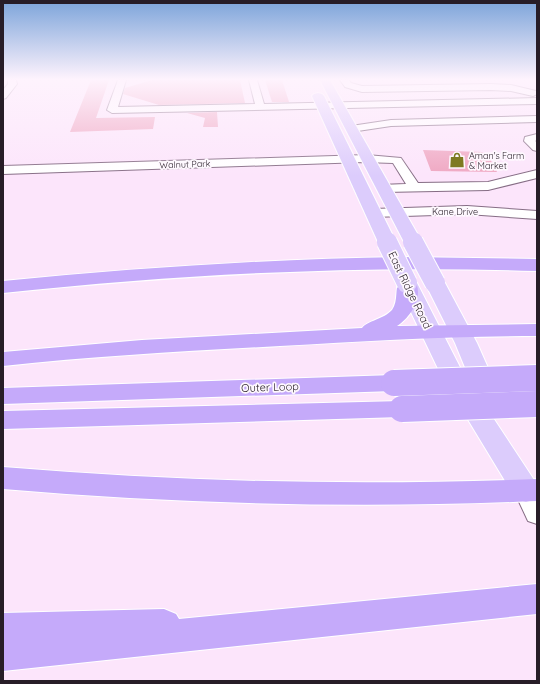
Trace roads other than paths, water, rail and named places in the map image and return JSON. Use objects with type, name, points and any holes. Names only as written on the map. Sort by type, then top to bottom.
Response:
[{"type":"highway","points":[[3,287],[142,274],[279,265],[413,262],[537,265]]},
{"type":"highway","points":[[342,335],[374,330],[385,326],[397,318],[406,304],[408,292],[407,283]]},
{"type":"highway","points":[[3,359],[148,346],[342,335],[459,330],[537,330]]},
{"type":"highway","name":"Outer Loop","points":[[3,396],[537,378]]},
{"type":"highway","points":[[3,420],[537,404]]},
{"type":"highway","points":[[3,478],[134,489],[258,494],[426,494],[533,498]]},
{"type":"highway","points":[[3,654],[307,624],[537,599]]},
{"type":"highway","points":[[3,629],[258,621],[307,624]]},
{"type":"main road","name":"East Ridge Road","points":[[325,112],[430,331],[453,375],[533,498]]},
{"type":"main road","points":[[342,112],[398,212],[472,356],[533,498]]},
{"type":"street","points":[[386,112],[395,123]]},
{"type":"street","points":[[351,129],[371,125],[395,123],[537,119]]},
{"type":"street","points":[[537,137],[529,138],[529,141],[537,148]]},
{"type":"street","name":"Walnut Park","points":[[3,170],[368,158],[397,160],[414,187]]},
{"type":"street","points":[[384,188],[488,186],[537,174]]},
{"type":"street","name":"Kane Drive","points":[[373,213],[467,210],[537,215]]},
{"type":"place","name":"Aman's Farm & Market","points":[[457,160]]}]
